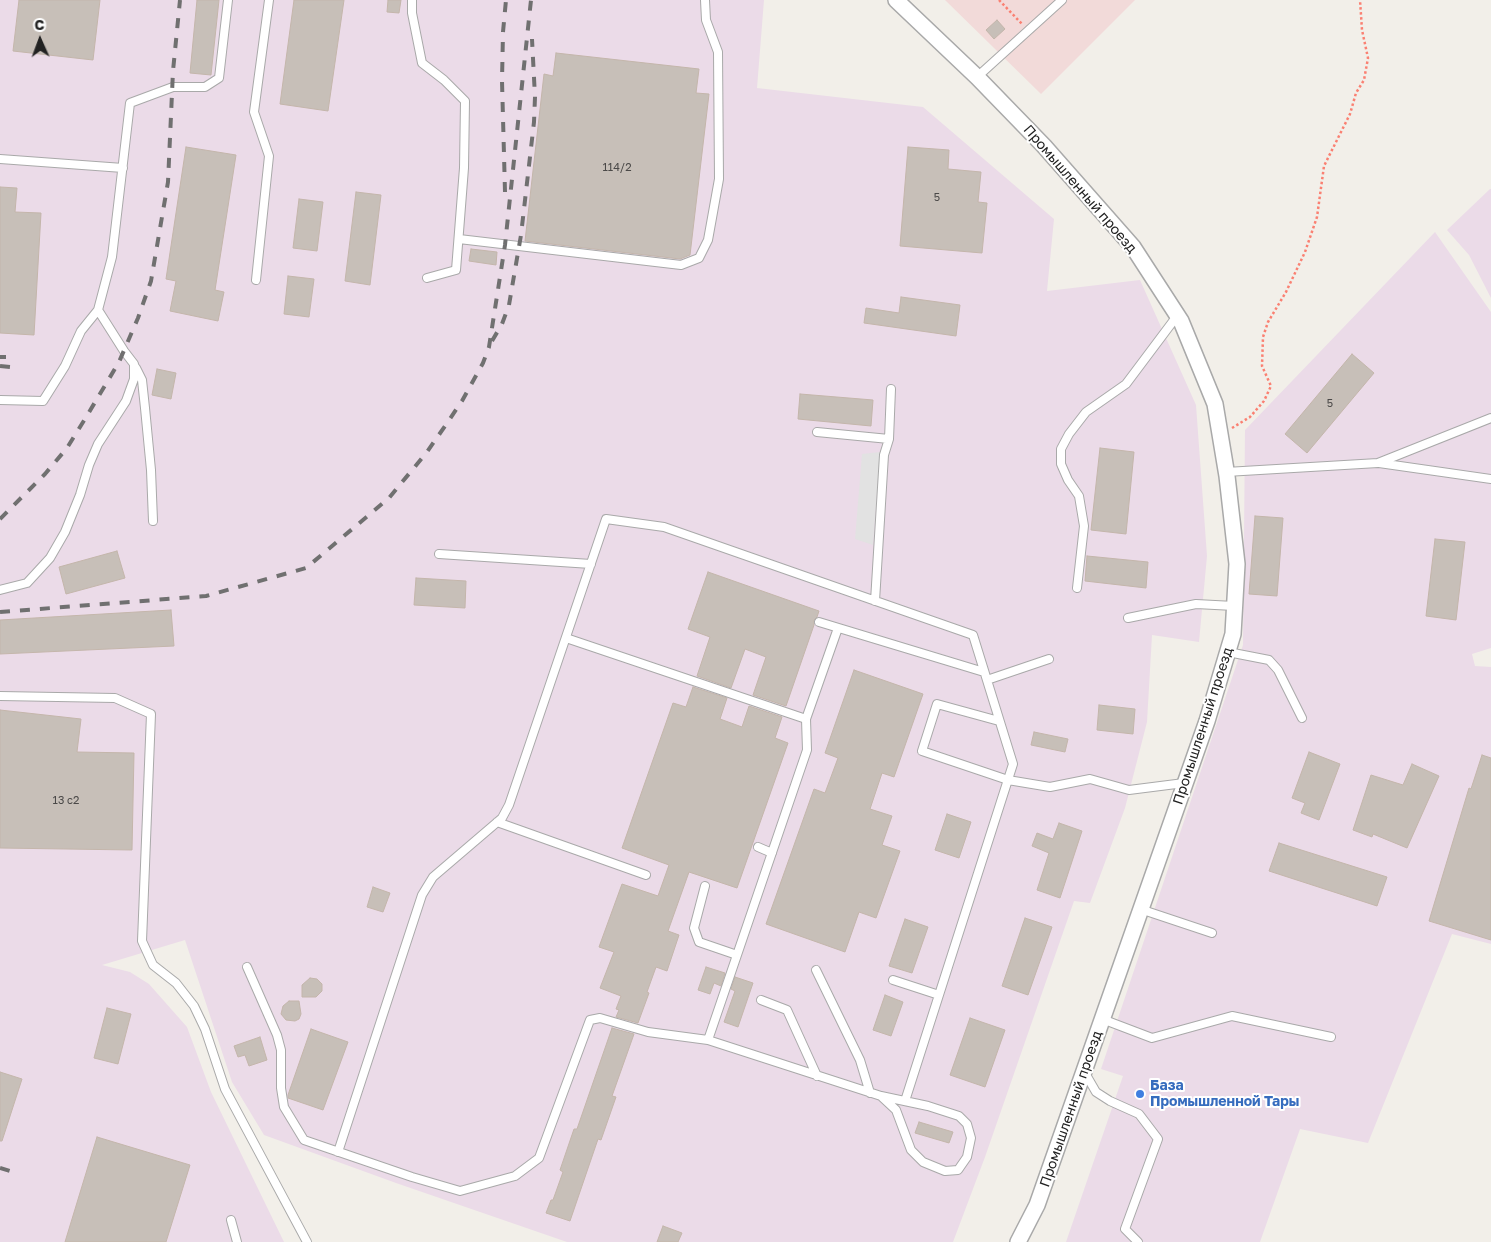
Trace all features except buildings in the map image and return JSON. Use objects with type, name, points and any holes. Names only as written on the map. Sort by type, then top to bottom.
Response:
[{"type":"street","name":"Промышленный проезд","points":[[896,0],[977,77],[1044,146],[1134,247],[1177,316],[1215,404],[1226,472],[1237,564],[1233,634],[1207,721],[1037,1205],[1018,1242]]},
{"type":"lane","points":[[0,400],[43,401],[65,366],[81,331],[98,310],[112,257],[130,103],[173,87],[205,87],[219,78],[228,0]]},
{"type":"lane","points":[[256,280],[269,156],[254,112],[269,0]]},
{"type":"lane","points":[[412,0],[412,13],[422,63],[444,80],[465,101],[464,168],[456,270],[427,278]]},
{"type":"lane","points":[[458,239],[681,265],[699,258],[708,240],[719,179],[718,52],[706,20],[704,0]]},
{"type":"lane","points":[[977,77],[1062,0]]},
{"type":"lane","points":[[0,159],[123,168]]},
{"type":"lane","points":[[98,310],[134,364],[142,380],[152,470],[153,521]]},
{"type":"lane","points":[[1077,588],[1084,526],[1079,496],[1068,480],[1061,464],[1061,449],[1068,434],[1086,412],[1126,384],[1177,316]]},
{"type":"lane","points":[[0,590],[26,583],[50,558],[65,532],[98,444],[126,400],[134,380],[134,364]]},
{"type":"lane","points":[[875,601],[884,455],[889,438],[891,389]]},
{"type":"lane","points":[[1378,462],[1491,418]]},
{"type":"lane","points":[[817,432],[889,438]]},
{"type":"lane","points":[[1226,472],[1378,462],[1491,479]]},
{"type":"lane","points":[[338,1152],[422,896],[433,877],[502,818],[508,806],[606,519],[664,527],[972,635],[1013,764],[904,1101]]},
{"type":"lane","points":[[439,554],[591,564]]},
{"type":"lane","points":[[1128,618],[1196,604],[1234,606]]},
{"type":"lane","points":[[819,622],[984,672]]},
{"type":"lane","points":[[708,1040],[807,750],[806,719],[838,628]]},
{"type":"lane","points":[[566,638],[806,719]]},
{"type":"lane","points":[[1228,652],[1269,660],[1278,670],[1302,718]]},
{"type":"lane","points":[[987,680],[1049,659]]},
{"type":"lane","points":[[0,696],[115,698],[152,714],[142,941],[153,965],[176,983],[194,1006],[205,1029],[225,1089],[307,1242]]},
{"type":"lane","points":[[999,721],[937,704],[922,751],[1008,780],[1050,787],[1090,779],[1129,790],[1184,783]]},
{"type":"lane","points":[[497,822],[646,875]]},
{"type":"lane","points":[[758,847],[772,852]]},
{"type":"lane","points":[[705,886],[694,928],[699,942],[737,955]]},
{"type":"lane","points":[[1140,909],[1212,933]]},
{"type":"lane","points":[[248,967],[277,1035],[281,1050],[281,1088],[284,1107],[304,1140],[412,1178],[460,1191],[515,1176],[539,1158],[590,1020],[600,1018],[648,1032],[708,1040],[870,1093],[946,1111],[959,1116],[967,1124],[971,1138],[967,1157],[958,1170],[945,1170],[923,1162],[911,1150],[896,1110],[881,1096]]},
{"type":"lane","points":[[816,970],[860,1060],[870,1093]]},
{"type":"lane","points":[[893,980],[939,995]]},
{"type":"lane","points":[[761,1000],[787,1010],[818,1076]]},
{"type":"lane","points":[[1102,1019],[1152,1038],[1232,1016],[1331,1036]]},
{"type":"lane","points":[[1084,1072],[1096,1092],[1110,1101],[1139,1114],[1158,1139],[1125,1229],[1138,1242]]},
{"type":"lane","points":[[231,1220],[237,1242]]},
{"type":"path","points":[[999,0],[1029,30]]},
{"type":"path","points":[[1220,435],[1250,417],[1264,401],[1272,386],[1262,366],[1263,337],[1268,322],[1286,292],[1305,252],[1317,217],[1324,166],[1350,114],[1356,93],[1364,80],[1368,58],[1362,30],[1360,0]]},
{"type":"shaded area","points":[[0,0],[764,0],[757,88],[923,107],[1054,219],[1047,291],[1140,280],[1196,405],[1207,556],[1199,642],[1152,635],[1147,722],[1125,808],[1090,903],[1074,901],[985,1157],[953,1242],[567,1242],[264,1135],[232,1082],[185,940],[102,965],[130,972],[149,984],[187,1027],[211,1092],[284,1242],[0,1242]]},
{"type":"shaded area","points":[[945,0],[1135,0],[1041,94]]},
{"type":"shaded area","points":[[1490,189],[1491,298],[1469,255],[1447,230]]},
{"type":"shaded area","points":[[1435,232],[1491,312],[1491,648],[1472,654],[1475,666],[1491,667],[1491,944],[1452,934],[1368,1143],[1300,1129],[1260,1242],[1066,1242],[1123,1076],[1101,1069],[1243,645],[1245,430]]},
{"type":"shaded area","points":[[880,452],[873,545],[855,539],[862,454]]},
{"type":"railway","points":[[0,519],[45,474],[67,448],[119,362],[138,318],[151,281],[168,182],[173,71],[180,0]]},
{"type":"railway","points":[[505,192],[502,81],[506,0]]},
{"type":"railway","points":[[0,612],[206,596],[306,568],[389,498],[427,452],[462,401],[483,363],[489,347],[505,245],[531,0]]},
{"type":"railway","points":[[492,341],[502,324],[509,305],[521,235],[534,122],[535,97],[532,39]]},
{"type":"railway","points":[[0,357],[6,357]]},
{"type":"railway","points":[[0,366],[10,367]]},
{"type":"railway","points":[[0,1168],[10,1171]]},
{"type":"place","name":"База Промышленной Тары","points":[[1140,1094]]}]
